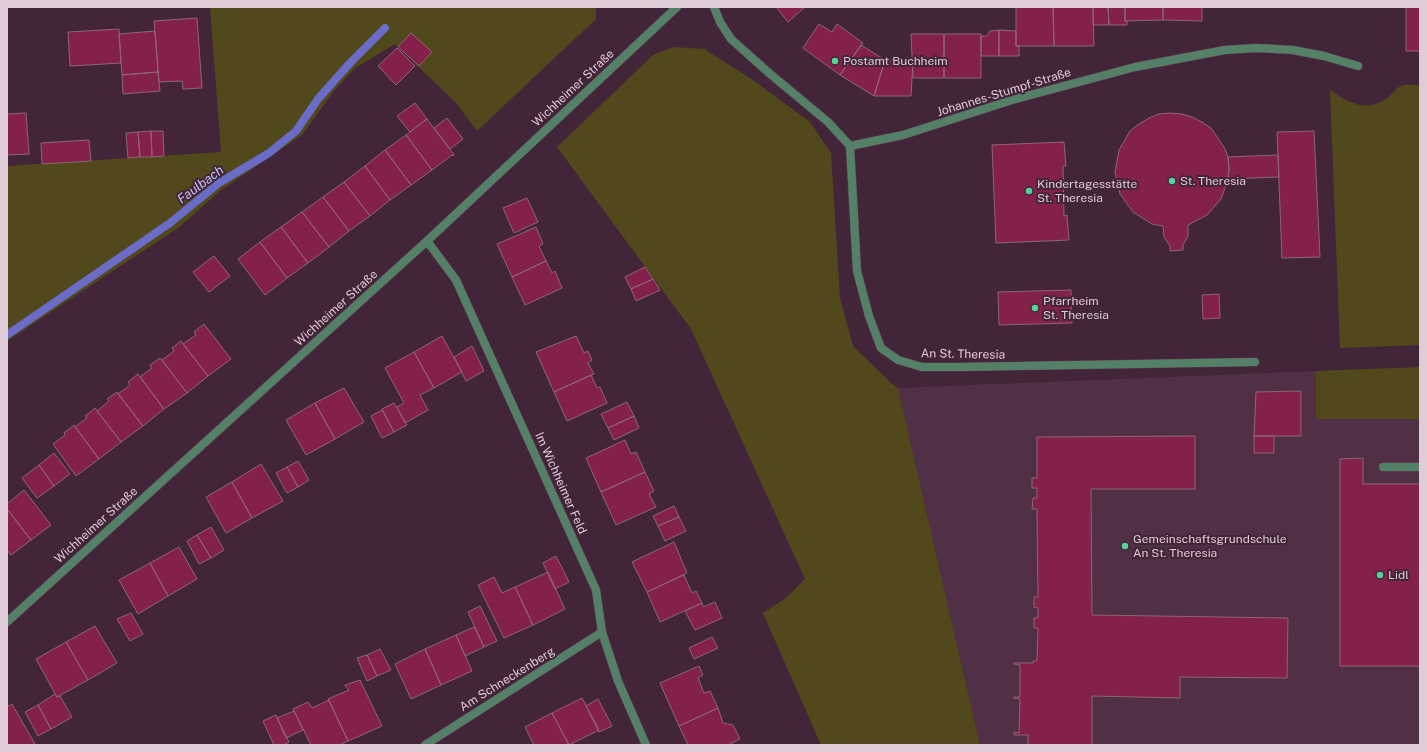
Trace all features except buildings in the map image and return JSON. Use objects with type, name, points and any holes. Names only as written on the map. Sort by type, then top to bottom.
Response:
[{"type":"street","name":"Wichheimer Straße","points":[[7,622],[427,241],[678,7]]},
{"type":"street","points":[[714,7],[720,22],[731,39],[828,122],[850,146]]},
{"type":"street","name":"Johannes-Stumpf-Straße","points":[[850,146],[903,135],[1012,100],[1134,67],[1225,50],[1256,48],[1293,50],[1324,56],[1358,66]]},
{"type":"street","name":"An St. Theresia","points":[[850,146],[857,272],[869,316],[880,348],[898,360],[922,367],[1255,362]]},
{"type":"street","name":"Im Wichheimer Feld","points":[[427,241],[456,280],[590,576],[596,590],[602,632],[618,681],[646,745]]},
{"type":"street","points":[[1384,468],[1420,467]]},
{"type":"street","name":"Am Schneckenberg","points":[[425,745],[602,632]]},
{"type":"shaded area","points":[[210,7],[596,7],[596,19],[477,131],[457,104],[395,44],[355,68],[333,92],[302,135],[220,191],[178,228],[7,341],[7,166],[221,152]]},
{"type":"shaded area","points":[[673,47],[704,49],[750,78],[810,122],[831,153],[840,298],[853,346],[898,388],[980,745],[821,745],[763,613],[786,598],[805,579],[691,329],[557,147],[653,55]]},
{"type":"shaded area","points":[[1420,85],[1420,345],[1340,348],[1330,90],[1351,102],[1372,105],[1389,97],[1397,88],[1401,86]]},
{"type":"shaded area","points":[[1420,367],[1420,419],[1316,419],[1316,371]]},
{"type":"shaded area","name":"Gemeinschaftsgrundschule An St. Theresia","points":[[1316,371],[1316,419],[1420,419],[1420,745],[980,745],[898,388]]},
{"type":"waterway","name":"Faulbach","points":[[7,335],[170,223],[219,183],[269,153],[296,131],[318,99],[350,63],[385,28]]},
{"type":"place","name":"Postamt Buchheim","points":[[835,61]]},
{"type":"place","name":"St. Theresia","points":[[1172,181]]},
{"type":"place","name":"Kindertagesstätte St. Theresia","points":[[1029,191]]},
{"type":"place","name":"Pfarrheim St. Theresia","points":[[1035,308]]},
{"type":"place","name":"Gemeinschaftsgrundschule An St. Theresia","points":[[1125,546]]},
{"type":"place","name":"Lidl","points":[[1380,575]]}]
